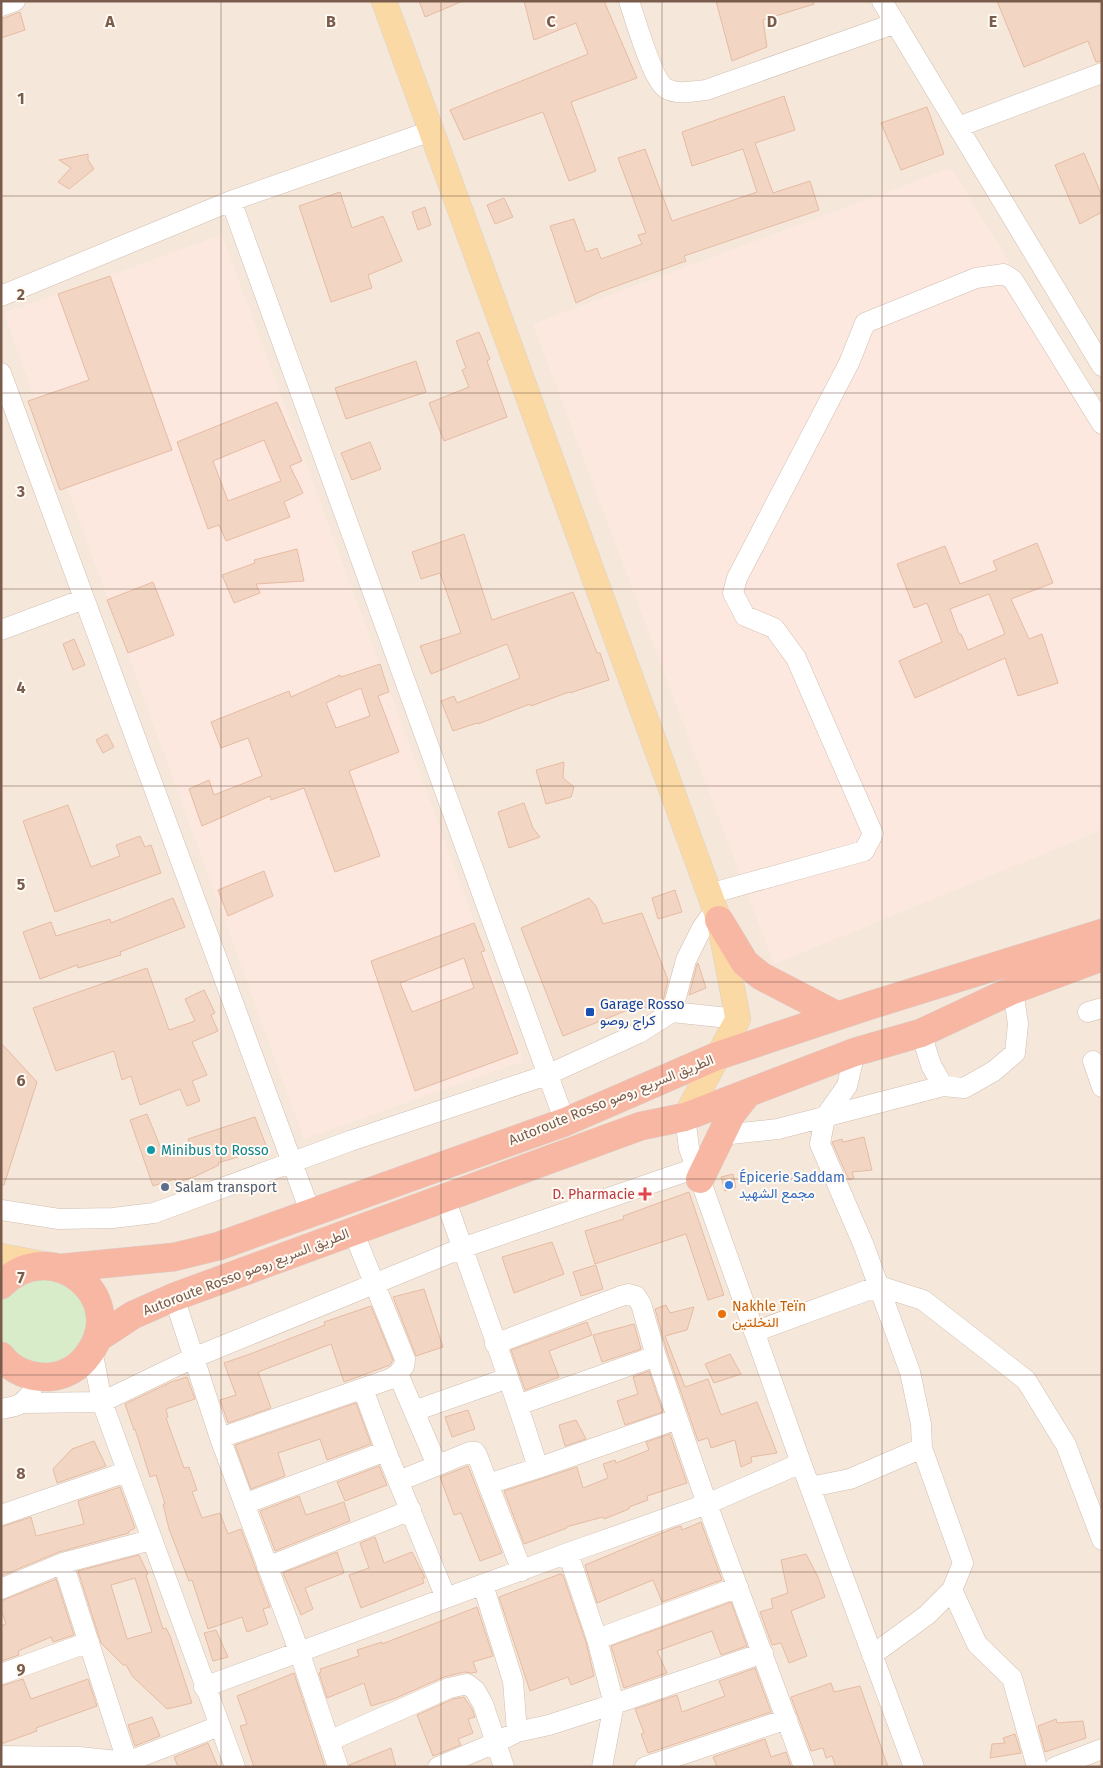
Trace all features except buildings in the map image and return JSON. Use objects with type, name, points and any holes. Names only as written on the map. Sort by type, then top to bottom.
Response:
[{"type":"highway","points":[[714,908],[745,964],[761,976],[838,1016]]},
{"type":"highway","name":"Autoroute Rosso الطريق السريع روصو","points":[[1,1285],[23,1269],[41,1265],[56,1267],[174,1257],[219,1246],[565,1122],[717,1056],[1102,933]]},
{"type":"highway","name":"Autoroute Rosso الطريق السريع روصو","points":[[25,1370],[78,1366],[95,1344],[133,1315],[174,1297],[641,1126],[685,1117],[855,1052],[921,1033],[1014,990],[1102,957]]},
{"type":"highway","points":[[698,1174],[732,1113],[747,1094]]},
{"type":"highway","points":[[56,1267],[74,1274],[85,1284],[96,1300],[100,1319],[95,1344]]},
{"type":"main road","points":[[384,1],[714,908],[738,1019],[685,1117]]},
{"type":"main road","points":[[1,1256],[56,1267]]},
{"type":"street","points":[[1,6],[15,1]]},
{"type":"street","points":[[629,1],[656,78],[666,89],[678,92],[706,90],[896,23]]},
{"type":"street","points":[[882,1],[1102,366]]},
{"type":"street","points":[[958,127],[1100,80]]},
{"type":"street","points":[[1,296],[231,201],[431,131]]},
{"type":"street","points":[[231,201],[565,1122]]},
{"type":"street","points":[[672,1012],[686,960],[714,908],[864,851],[872,834],[796,658],[774,628],[745,616],[733,593],[737,578],[848,363],[865,323],[976,278],[1004,274],[1013,280],[1102,424]]},
{"type":"street","points":[[2,376],[311,1214]]},
{"type":"street","points":[[1,630],[84,599]]},
{"type":"street","points":[[721,1135],[778,1128],[943,1086],[964,1088],[994,1071],[1015,1053],[1018,1024],[1014,990]]},
{"type":"street","points":[[1,1210],[59,1219],[113,1218],[154,1214],[350,1141],[547,1074],[639,1033],[672,1012],[738,1019]]},
{"type":"street","points":[[921,1033],[931,1065],[943,1086]]},
{"type":"street","points":[[855,1052],[846,1086],[825,1117],[820,1144],[864,1246],[910,1372],[921,1424],[922,1448],[963,1563],[952,1590],[926,1615],[872,1655]]},
{"type":"street","points":[[1092,1061],[1102,1086]]},
{"type":"street","points":[[685,1117],[689,1148],[698,1174],[801,1463],[914,1767]]},
{"type":"street","points":[[1,1409],[23,1403],[102,1402],[194,1358],[462,1248],[698,1174]]},
{"type":"street","points":[[445,1198],[495,1344],[518,1404],[538,1468]]},
{"type":"street","points":[[220,1438],[363,1389],[398,1374],[404,1366],[405,1358],[353,1231]]},
{"type":"street","points":[[754,1332],[879,1286],[923,1300],[1026,1380],[1066,1445],[1102,1540]]},
{"type":"street","points":[[495,1344],[629,1294],[636,1296],[641,1304],[656,1356],[707,1504],[804,1767]]},
{"type":"street","points":[[174,1297],[220,1438],[299,1651],[338,1767]]},
{"type":"street","points":[[95,1344],[102,1402],[234,1767]]},
{"type":"street","points":[[518,1404],[656,1356]]},
{"type":"street","points":[[23,1403],[25,1370],[102,1402]]},
{"type":"street","points":[[398,1374],[437,1466]]},
{"type":"street","points":[[414,1411],[508,1378]]},
{"type":"street","points":[[363,1389],[386,1451],[446,1598]]},
{"type":"street","points":[[488,1484],[677,1418]]},
{"type":"street","points":[[810,1487],[850,1479],[922,1448]]},
{"type":"street","points":[[244,1504],[386,1451]]},
{"type":"street","points":[[399,1481],[470,1452],[475,1452],[478,1455],[522,1571]]},
{"type":"street","points":[[204,1687],[707,1504],[801,1463]]},
{"type":"street","points":[[1,1515],[126,1472]]},
{"type":"street","points":[[267,1567],[411,1510]]},
{"type":"street","points":[[1,1589],[63,1563],[151,1540]]},
{"type":"street","points":[[568,1553],[597,1639],[614,1704],[602,1767]]},
{"type":"street","points":[[63,1563],[128,1764]]},
{"type":"street","points":[[483,1585],[513,1681],[517,1732]]},
{"type":"street","points":[[597,1639],[738,1588]]},
{"type":"street","points":[[952,1590],[977,1644],[1012,1678],[1037,1767]]},
{"type":"street","points":[[1,1674],[89,1642]]},
{"type":"street","points":[[438,1767],[496,1743],[517,1732],[549,1725],[763,1653]]},
{"type":"street","points":[[330,1741],[449,1688],[466,1684],[475,1690],[483,1704],[504,1767]]},
{"type":"street","points":[[645,1767],[787,1719]]},
{"type":"street","points":[[1,1756],[128,1764],[219,1726]]},
{"type":"street","points":[[1054,1767],[1102,1749]]},
{"type":"shaded area","points":[[1,1],[1102,1],[1102,1767],[1,1767]]},
{"type":"shaded area","points":[[951,168],[1102,413],[1102,830],[774,964],[533,324]]},
{"type":"shaded area","points":[[222,235],[485,951],[523,1061],[304,1139],[4,313]]},
{"type":"green space","points":[[49,1272],[84,1300],[87,1331],[79,1347],[64,1360],[56,1364],[37,1366],[13,1354],[1,1341],[1,1295]]},
{"type":"place","name":"Garage Rosso كراج روصو","points":[[590,1012]]},
{"type":"place","name":"Minibus to Rosso","points":[[151,1150]]},
{"type":"place","name":"Épicerie Saddam مجمع الشهيد","points":[[729,1185]]},
{"type":"place","name":"Salam transport","points":[[165,1187]]},
{"type":"place","name":"D. Pharmacie","points":[[645,1194]]},
{"type":"place","name":"Nakhle Teïn النخلتين","points":[[722,1314]]}]
